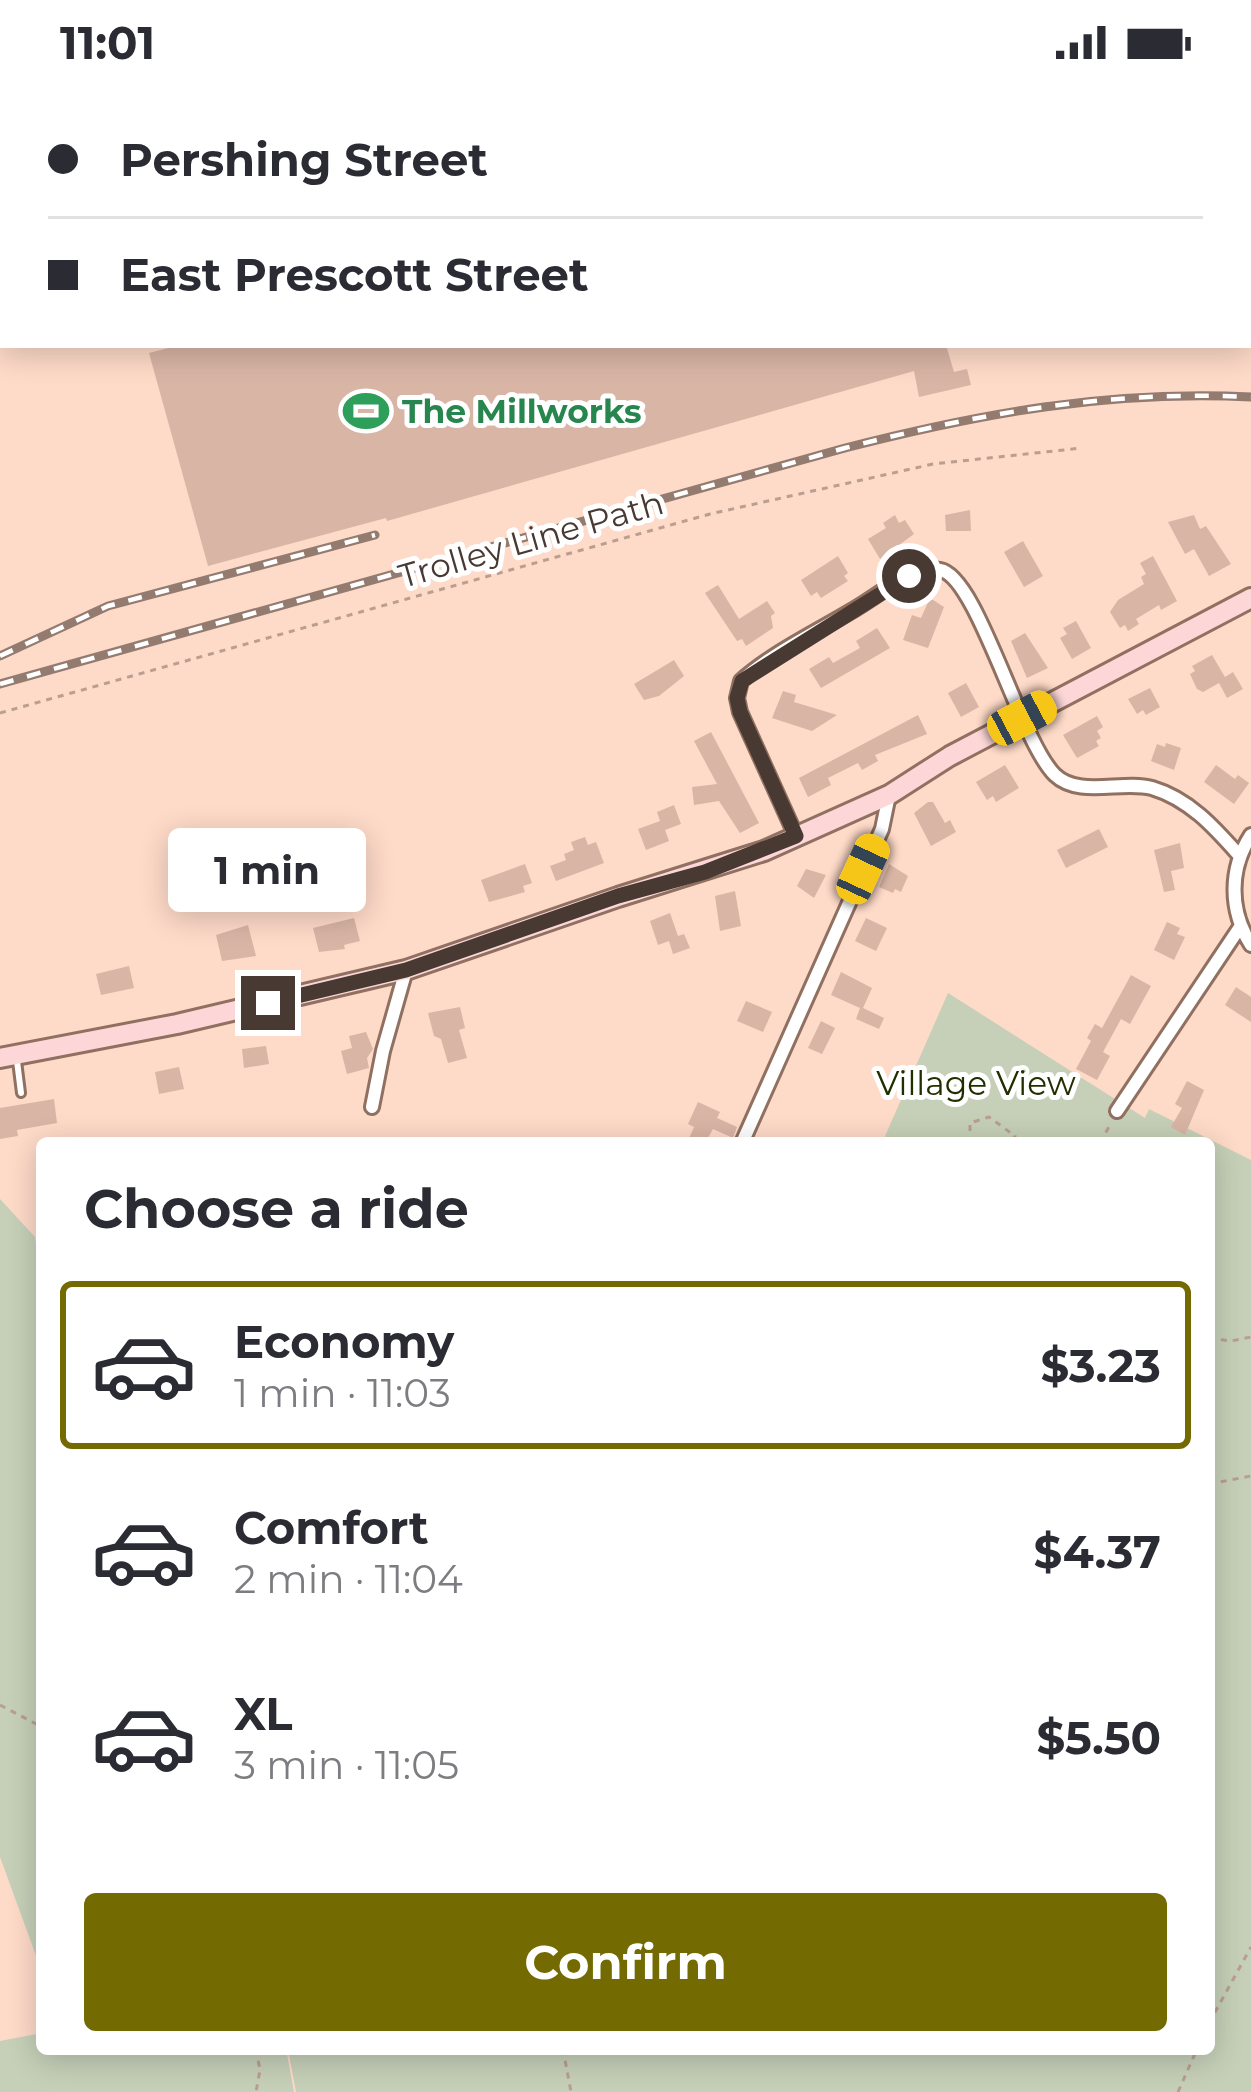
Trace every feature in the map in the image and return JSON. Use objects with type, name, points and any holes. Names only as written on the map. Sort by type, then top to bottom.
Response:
[{"type":"main road","points":[[8,1057],[177,1024],[406,970],[618,896],[705,872],[889,794],[1251,598]]},
{"type":"street","points":[[796,836],[746,728],[737,698],[742,681],[909,576],[942,570],[953,575],[972,603],[1022,718],[1046,765],[1059,779],[1094,786],[1149,787],[1168,794],[1191,806],[1238,854]]},
{"type":"street","points":[[745,1137],[882,829],[889,794]]},
{"type":"street","points":[[1251,835],[1238,854],[1235,892],[1240,927],[1251,945]]},
{"type":"street","points":[[1117,1112],[1240,927]]},
{"type":"street","points":[[372,1107],[406,970]]},
{"type":"lane","points":[[8,1057],[21,1093]]},
{"type":"path","name":"Trolley Line Path","points":[[0,713],[710,514],[933,464],[1082,448]]},
{"type":"path","points":[[1103,1137],[1117,1112]]},
{"type":"path","points":[[970,1137],[970,1123],[989,1117],[1014,1137]]},
{"type":"path","points":[[1215,1339],[1251,1337]]},
{"type":"path","points":[[1215,1483],[1251,1476]]},
{"type":"path","points":[[0,1705],[36,1724]]},
{"type":"path","points":[[1215,2012],[1251,1947]]},
{"type":"path","points":[[256,2092],[257,2055]]},
{"type":"path","points":[[564,2055],[571,2092]]},
{"type":"path","points":[[1178,2092],[1195,2055]]},
{"type":"green space","name":"Village View","points":[[948,993],[1145,1118],[1149,1109],[1205,1137],[885,1137]]},
{"type":"green space","points":[[1215,1142],[1251,1160],[1251,2092],[296,2092],[289,2055],[1215,2055]]},
{"type":"green space","points":[[0,1199],[36,1243],[36,1956],[0,1857]]},
{"type":"green space","points":[[36,2034],[36,2055],[287,2055],[294,2092],[0,2092],[0,2041]]},
{"type":"building","points":[[168,348],[947,348],[954,372],[967,369],[971,385],[919,397],[914,371],[387,521],[208,566],[149,353]]},
{"type":"building","points":[[970,510],[971,531],[946,531],[945,515]]},
{"type":"building","points":[[895,515],[914,534],[880,559],[868,539],[886,528],[883,523]]},
{"type":"building","points":[[1194,515],[1200,529],[1206,526],[1231,564],[1209,576],[1194,549],[1185,554],[1168,522]]},
{"type":"building","points":[[1023,541],[1043,576],[1024,587],[1004,552]]},
{"type":"building","points":[[838,556],[848,581],[821,598],[817,592],[811,596],[801,580]]},
{"type":"building","points":[[1153,556],[1177,601],[1136,619],[1139,624],[1128,631],[1125,625],[1120,628],[1110,612],[1118,600],[1144,584],[1141,577],[1146,574],[1140,563]]},
{"type":"building","points":[[718,585],[739,619],[767,601],[775,613],[773,628],[746,646],[742,639],[737,641],[705,593]]},
{"type":"building","points":[[930,598],[944,607],[928,648],[903,640],[912,615],[921,618]]},
{"type":"building","points":[[1076,621],[1091,648],[1072,659],[1060,638],[1067,634],[1063,628]]},
{"type":"building","points":[[877,628],[890,648],[821,688],[809,669],[860,648],[856,641]]},
{"type":"building","points":[[1025,633],[1048,668],[1027,678],[1011,641]]},
{"type":"building","points":[[1212,655],[1225,677],[1233,672],[1243,689],[1227,698],[1219,683],[1203,692],[1197,689],[1190,674],[1195,671],[1192,666]]},
{"type":"building","points":[[674,660],[684,676],[659,696],[644,700],[634,684]]},
{"type":"building","points":[[966,683],[979,707],[961,717],[948,693]]},
{"type":"building","points":[[1150,688],[1160,707],[1137,714],[1128,699]]},
{"type":"building","points":[[783,691],[796,695],[794,702],[837,715],[812,731],[772,718]]},
{"type":"building","points":[[918,715],[927,734],[875,755],[878,761],[862,770],[858,763],[828,778],[831,785],[808,797],[799,778]]},
{"type":"building","points":[[1097,716],[1103,727],[1097,731],[1099,746],[1077,758],[1063,735]]},
{"type":"building","points":[[711,732],[759,823],[740,833],[719,801],[694,805],[692,787],[717,784],[694,741]]},
{"type":"building","points":[[1166,743],[1181,748],[1174,770],[1151,761],[1157,744],[1165,747]]},
{"type":"building","points":[[1005,765],[1019,788],[996,802],[993,796],[987,800],[976,782]]},
{"type":"building","points":[[1216,765],[1249,783],[1234,804],[1204,782]]},
{"type":"building","points":[[933,802],[945,823],[950,820],[956,832],[931,846],[914,813]]},
{"type":"building","points":[[674,805],[681,824],[665,830],[669,841],[646,850],[638,829],[660,821],[657,812]]},
{"type":"building","points":[[1099,829],[1108,847],[1066,868],[1057,850]]},
{"type":"building","points":[[585,837],[588,845],[596,842],[604,863],[556,881],[550,866],[566,860],[564,854],[574,850],[571,842]]},
{"type":"building","points":[[1180,843],[1184,868],[1171,871],[1175,890],[1164,892],[1154,850]]},
{"type":"building","points":[[525,864],[532,883],[523,886],[525,892],[489,902],[481,880]]},
{"type":"building","points":[[889,864],[908,876],[901,892],[879,887]]},
{"type":"building","points":[[806,869],[826,875],[814,898],[797,886]]},
{"type":"building","points":[[735,891],[741,926],[720,931],[715,896]]},
{"type":"building","points":[[670,913],[678,936],[684,934],[690,948],[673,954],[669,941],[658,945],[650,921]]},
{"type":"building","points":[[354,918],[360,941],[344,945],[345,949],[319,952],[313,928]]},
{"type":"building","points":[[866,918],[887,928],[876,951],[855,941]]},
{"type":"building","points":[[1167,922],[1180,928],[1177,934],[1185,937],[1174,960],[1154,950]]},
{"type":"building","points":[[248,925],[256,956],[222,961],[216,935]]},
{"type":"building","points":[[129,966],[134,988],[101,995],[96,974]]},
{"type":"building","points":[[841,972],[872,988],[863,1008],[884,1018],[879,1029],[856,1019],[860,1008],[831,995]]},
{"type":"building","points":[[1131,975],[1151,986],[1130,1024],[1121,1019],[1103,1052],[1110,1056],[1097,1080],[1076,1069],[1095,1024],[1102,1028]]},
{"type":"building","points":[[1236,987],[1251,997],[1251,1022],[1225,1005]]},
{"type":"building","points":[[746,1001],[772,1012],[763,1032],[737,1021]]},
{"type":"building","points":[[460,1007],[465,1028],[459,1030],[467,1058],[448,1063],[428,1013]]},
{"type":"building","points":[[821,1021],[835,1028],[822,1054],[808,1048]]},
{"type":"building","points":[[366,1032],[373,1049],[367,1058],[369,1068],[347,1074],[341,1051],[352,1048],[349,1036]]},
{"type":"building","points":[[266,1046],[269,1064],[244,1068],[242,1049]]},
{"type":"building","points":[[179,1067],[184,1089],[159,1094],[155,1072]]},
{"type":"building","points":[[1187,1081],[1204,1090],[1185,1135],[1171,1127],[1182,1108],[1175,1104]]},
{"type":"building","points":[[54,1099],[57,1123],[17,1130],[18,1136],[0,1139],[0,1108]]},
{"type":"building","points":[[698,1102],[737,1127],[733,1137],[713,1129],[708,1137],[690,1137],[694,1127],[688,1124]]},
{"type":"railway","points":[[0,684],[896,435],[1096,401],[1251,397]]},
{"type":"railway","points":[[0,656],[108,606],[375,535]]},
{"type":"place","name":"The Millworks","points":[[366,411]]},
{"type":"route","points":[[268,1003],[406,970],[618,896],[705,872],[796,836],[740,712],[737,698],[742,681],[909,576]]}]
